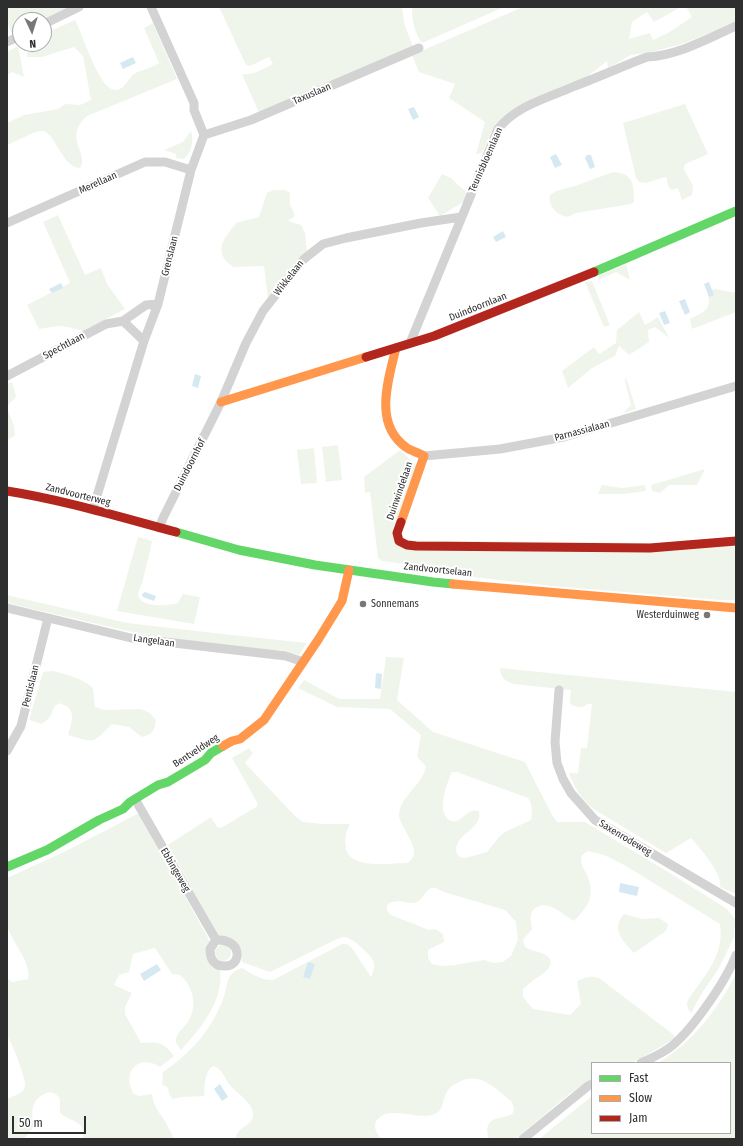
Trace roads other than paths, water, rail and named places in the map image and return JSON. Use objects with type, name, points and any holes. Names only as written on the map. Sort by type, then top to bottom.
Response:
[{"type":"street","points":[[52,20],[79,7]]},
{"type":"street","points":[[151,7],[194,103],[194,110],[204,135]]},
{"type":"street","name":"Teunisbloemlaan","points":[[410,343],[498,129],[512,114],[534,103],[636,61],[647,57],[677,52],[736,26]]},
{"type":"street","name":"Taxuslaan","points":[[204,135],[251,120],[418,48]]},
{"type":"street","name":"Grenslaan","points":[[93,509],[144,341],[158,304],[191,170],[204,135]]},
{"type":"street","name":"Merellaan","points":[[7,223],[145,162],[165,162],[191,170]]},
{"type":"street","name":"Duindoornlaan","points":[[221,402],[396,348],[454,328],[590,274],[736,211]]},
{"type":"street","name":"Wikkelaan","points":[[221,402],[246,343],[263,311],[304,259],[323,244],[421,223],[461,217]]},
{"type":"street","name":"Spechtlaan","points":[[7,376],[106,324],[123,321],[146,305],[158,304]]},
{"type":"street","points":[[123,321],[144,341]]},
{"type":"street","name":"Duinwindelaan","points":[[396,348],[386,393],[386,417],[389,428],[395,437],[407,448],[424,456],[397,533],[399,541],[407,545],[416,546],[650,548],[736,541]]},
{"type":"street","name":"Parnassialaan","points":[[424,456],[500,449],[564,437],[736,386]]},
{"type":"street","name":"Duindoornhof","points":[[159,528],[221,402]]},
{"type":"street","name":"Zandvoorterweg","points":[[7,491],[32,495],[93,509],[143,523]]},
{"type":"street","name":"Zandvoortselaan","points":[[143,523],[239,550],[349,570],[433,582],[736,608]]},
{"type":"street","name":"Bentveldweg","points":[[7,867],[47,850],[99,820],[124,809],[135,799],[158,785],[168,782],[206,760],[212,753],[232,741],[240,739],[264,720],[318,640],[342,601],[349,570]]},
{"type":"street","name":"Langelaan","points":[[7,608],[131,638],[286,656],[303,662]]},
{"type":"street","name":"Pentislaan","points":[[7,751],[21,726],[48,618]]},
{"type":"street","name":"Saxenrodeweg","points":[[559,690],[555,742],[556,755],[563,779],[571,793],[595,820],[736,903]]},
{"type":"street","name":"Ebbingeweg","points":[[135,799],[216,940]]},
{"type":"street","points":[[643,1062],[673,1045],[689,1029],[718,989],[736,955]]},
{"type":"street","points":[[523,1139],[591,1084]]},
{"type":"water","points":[[133,57],[136,63],[123,69],[120,63]]},
{"type":"water","points":[[414,107],[419,117],[413,120],[408,109]]},
{"type":"water","points":[[556,154],[562,165],[555,168],[550,157]]},
{"type":"water","points":[[587,155],[591,155],[595,167],[590,169],[585,158]]},
{"type":"water","points":[[503,231],[506,237],[496,242],[493,237]]},
{"type":"water","points":[[709,282],[714,295],[709,297],[704,284]]},
{"type":"water","points":[[61,283],[63,288],[52,293],[49,289]]},
{"type":"water","points":[[685,299],[690,312],[685,315],[679,301]]},
{"type":"water","points":[[665,311],[670,323],[664,325],[659,313]]},
{"type":"water","points":[[195,374],[201,376],[198,388],[192,386]]},
{"type":"water","points":[[145,592],[156,596],[154,601],[143,597],[142,594]]},
{"type":"water","points":[[376,673],[382,674],[381,689],[375,688]]},
{"type":"water","points":[[620,883],[639,887],[637,896],[619,892]]},
{"type":"water","points":[[308,962],[315,964],[310,979],[303,977]]},
{"type":"water","points":[[157,964],[161,970],[144,981],[140,974]]},
{"type":"water","points":[[220,1084],[228,1097],[222,1101],[214,1089]]},
{"type":"place","name":"Sonnemans","points":[[363,604]]},
{"type":"place","name":"Westerduinweg","points":[[707,615]]}]
